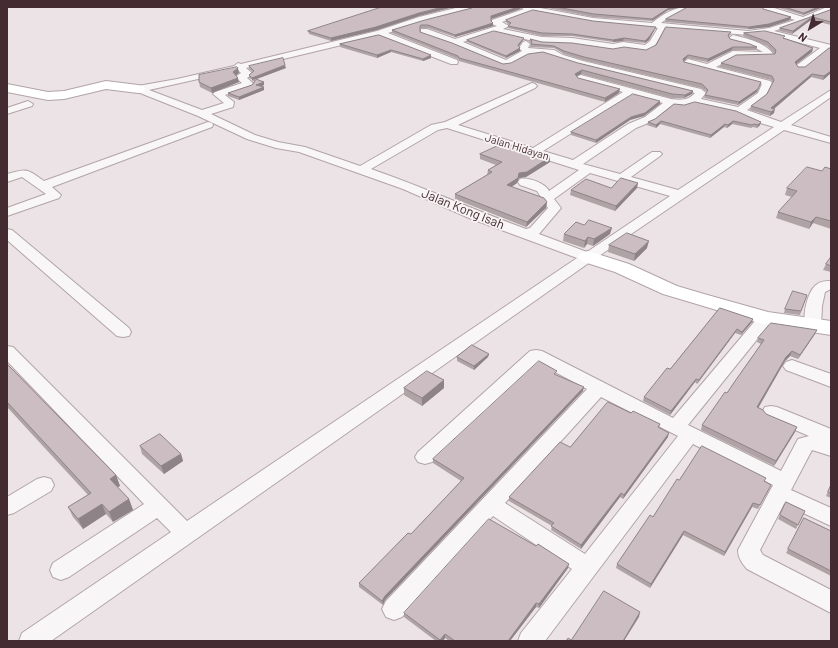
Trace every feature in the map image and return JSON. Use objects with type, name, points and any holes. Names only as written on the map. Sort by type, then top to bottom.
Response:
[{"type":"street","points":[[138,89],[176,82],[238,66],[341,43],[469,7]]},
{"type":"street","points":[[523,7],[593,20],[742,33]]},
{"type":"street","points":[[652,26],[665,16],[685,7]]},
{"type":"street","points":[[763,8],[770,7]]},
{"type":"street","points":[[763,8],[801,19]]},
{"type":"street","points":[[708,67],[733,54],[770,55],[765,49],[757,45],[729,35],[764,31],[831,8]]},
{"type":"street","points":[[455,42],[506,26],[496,22],[532,9]]},
{"type":"street","points":[[560,15],[576,9]]},
{"type":"street","points":[[496,30],[532,38],[646,48],[649,47],[662,27]]},
{"type":"street","points":[[424,31],[455,42],[503,64],[508,63],[528,51],[554,53],[558,56],[576,62],[701,92],[694,100]]},
{"type":"street","points":[[764,31],[829,47]]},
{"type":"street","points":[[380,33],[454,62]]},
{"type":"street","points":[[528,51],[524,49],[524,47],[532,38]]},
{"type":"street","points":[[800,68],[829,47]]},
{"type":"street","points":[[688,62],[767,83],[762,95],[740,111]]},
{"type":"street","points":[[202,114],[229,105],[229,102],[218,94],[249,84],[240,77],[248,74],[238,66]]},
{"type":"street","points":[[581,78],[671,102],[683,103],[694,100],[740,111],[761,120],[831,140]]},
{"type":"street","name":"Jalan Kong Isah","points":[[7,88],[48,96],[64,95],[97,87],[111,86],[138,89],[202,114],[264,142],[301,149],[407,186],[474,216],[622,268],[670,290],[766,318],[822,326]]},
{"type":"street","points":[[362,170],[435,127],[448,125],[532,86]]},
{"type":"street","points":[[534,152],[630,92]]},
{"type":"street","points":[[32,641],[588,257],[830,95]]},
{"type":"street","points":[[575,164],[632,126],[649,119],[671,102]]},
{"type":"street","points":[[7,110],[28,104]]},
{"type":"street","points":[[43,186],[208,125]]},
{"type":"street","name":"Jalan Hidayan","points":[[448,125],[681,195]]},
{"type":"street","points":[[491,149],[502,142]]},
{"type":"street","points":[[622,178],[656,154]]},
{"type":"street","points":[[547,198],[588,168]]},
{"type":"street","points":[[7,212],[55,195],[24,173],[10,174]]},
{"type":"street","points":[[524,182],[542,189],[555,208],[535,231],[525,234]]},
{"type":"street","points":[[7,233],[123,332]]},
{"type":"street","points":[[822,326],[814,298],[820,288],[826,285],[831,285]]},
{"type":"street","points":[[530,641],[587,567],[683,431],[766,318]]},
{"type":"street","points":[[7,351],[186,534]]},
{"type":"street","points":[[425,457],[536,355],[683,431],[782,487],[831,517]]},
{"type":"street","points":[[792,366],[831,381]]},
{"type":"street","points":[[394,609],[599,388]]},
{"type":"street","points":[[771,412],[831,437]]},
{"type":"street","points":[[831,449],[811,442],[805,444],[749,550],[749,554],[759,565],[831,602]]},
{"type":"street","points":[[7,507],[44,485]]},
{"type":"street","points":[[491,504],[587,567]]},
{"type":"street","points":[[60,570],[158,506]]},
{"type":"building","points":[[382,7],[443,7],[376,27],[331,38],[308,31]]},
{"type":"building","points":[[473,7],[518,7],[491,16],[491,21],[493,23],[455,35],[428,25],[421,25],[420,32],[452,43],[503,64],[511,63],[528,54],[543,52],[578,63],[693,91],[685,95],[672,94],[582,70],[575,74],[578,78],[620,89],[605,98],[459,58],[458,56],[392,30]]},
{"type":"building","points":[[557,7],[672,7],[652,19],[594,14]]},
{"type":"building","points":[[688,7],[763,7],[763,9],[791,17],[769,24],[749,27],[666,19]]},
{"type":"building","points":[[785,7],[818,7],[804,13]]},
{"type":"building","points":[[533,10],[593,21],[656,27],[645,41],[624,38],[613,40],[572,34],[542,33],[508,26],[511,23],[506,20]]},
{"type":"building","points":[[831,10],[831,22],[812,17],[793,31],[780,28]]},
{"type":"building","points":[[666,27],[731,32],[728,35],[730,39],[757,47],[733,47],[708,59],[688,55],[683,59],[684,62],[761,82],[758,89],[739,102],[705,95],[708,90],[702,84],[584,57],[564,51],[554,46],[531,44],[532,41],[530,39],[542,42],[572,43],[613,49],[624,47],[646,50],[656,45]]},
{"type":"building","points":[[494,31],[524,38],[518,45],[520,48],[506,56],[467,40]]},
{"type":"building","points":[[765,31],[785,36],[783,38],[813,48],[795,62],[798,67],[805,67],[831,48],[831,71],[824,76],[812,74],[771,108],[775,109],[771,112],[751,106],[767,94],[774,80],[772,76],[721,63],[736,55],[775,54],[776,50],[768,42],[744,33]]},
{"type":"building","points":[[379,35],[431,55],[423,59],[391,50],[377,55],[340,44]]},
{"type":"building","points":[[283,58],[285,65],[252,78],[249,75],[254,71],[249,66]]},
{"type":"building","points":[[238,68],[233,72],[238,78],[211,88],[199,82],[199,75]]},
{"type":"building","points":[[253,78],[264,82],[256,85],[264,87],[239,97],[228,93],[252,85],[255,81]]},
{"type":"building","points":[[633,94],[660,101],[645,113],[631,117],[596,140],[571,132]]},
{"type":"building","points":[[695,102],[736,111],[761,122],[758,125],[752,125],[733,121],[728,125],[725,124],[711,135],[661,121],[656,125],[648,122],[655,119],[674,104],[684,105]]},
{"type":"building","points":[[504,143],[550,157],[527,172],[519,173],[518,178],[507,185],[544,198],[547,202],[527,222],[455,194],[492,172],[488,170],[502,162],[480,154]]},
{"type":"building","points":[[807,167],[822,171],[825,167],[831,169],[831,221],[816,217],[811,222],[778,212],[797,191],[787,188]]},
{"type":"building","points":[[621,178],[638,183],[616,206],[571,190],[586,179],[611,188]]},
{"type":"building","points":[[589,220],[612,228],[594,239],[588,237],[585,241],[564,234],[576,222],[584,225]]},
{"type":"building","points":[[627,233],[649,241],[635,254],[609,245]]},
{"type":"building","points":[[831,257],[831,266],[826,264]]},
{"type":"building","points":[[793,291],[807,295],[801,311],[785,309]]},
{"type":"building","points":[[720,308],[753,319],[742,332],[737,329],[699,380],[696,379],[671,411],[644,397],[667,368],[670,369]]},
{"type":"building","points":[[771,323],[817,330],[800,355],[792,351],[786,357],[757,407],[763,410],[766,414],[797,427],[776,461],[702,425],[725,392],[727,393],[764,340],[758,338]]},
{"type":"building","points":[[472,345],[489,354],[474,366],[457,357]]},
{"type":"building","points":[[539,361],[557,371],[554,374],[584,387],[385,596],[382,601],[359,583],[408,533],[411,534],[464,478],[433,459]]},
{"type":"building","points":[[7,364],[116,475],[110,479],[129,499],[109,512],[102,504],[78,519],[68,507],[91,493],[7,402]]},
{"type":"building","points":[[427,371],[444,380],[422,398],[404,388]]},
{"type":"building","points":[[608,402],[631,413],[633,411],[660,424],[658,427],[669,433],[624,495],[621,493],[581,545],[551,526],[554,523],[509,497],[560,442],[570,447]]},
{"type":"building","points":[[160,434],[181,454],[161,466],[140,446]]},
{"type":"building","points":[[702,446],[766,478],[764,481],[771,485],[760,505],[753,503],[725,552],[684,531],[651,584],[617,564],[650,515],[653,517],[677,479],[679,480]]},
{"type":"building","points":[[831,485],[831,493],[828,492]]},
{"type":"building","points":[[786,502],[805,511],[798,525],[780,515]]},
{"type":"building","points":[[804,518],[831,531],[831,571],[788,549]]},
{"type":"building","points":[[489,519],[536,546],[538,544],[569,564],[539,604],[536,603],[508,641],[455,641],[445,634],[440,640],[404,613]]},
{"type":"building","points":[[604,591],[640,612],[623,641],[566,641],[568,638],[571,640]]}]
